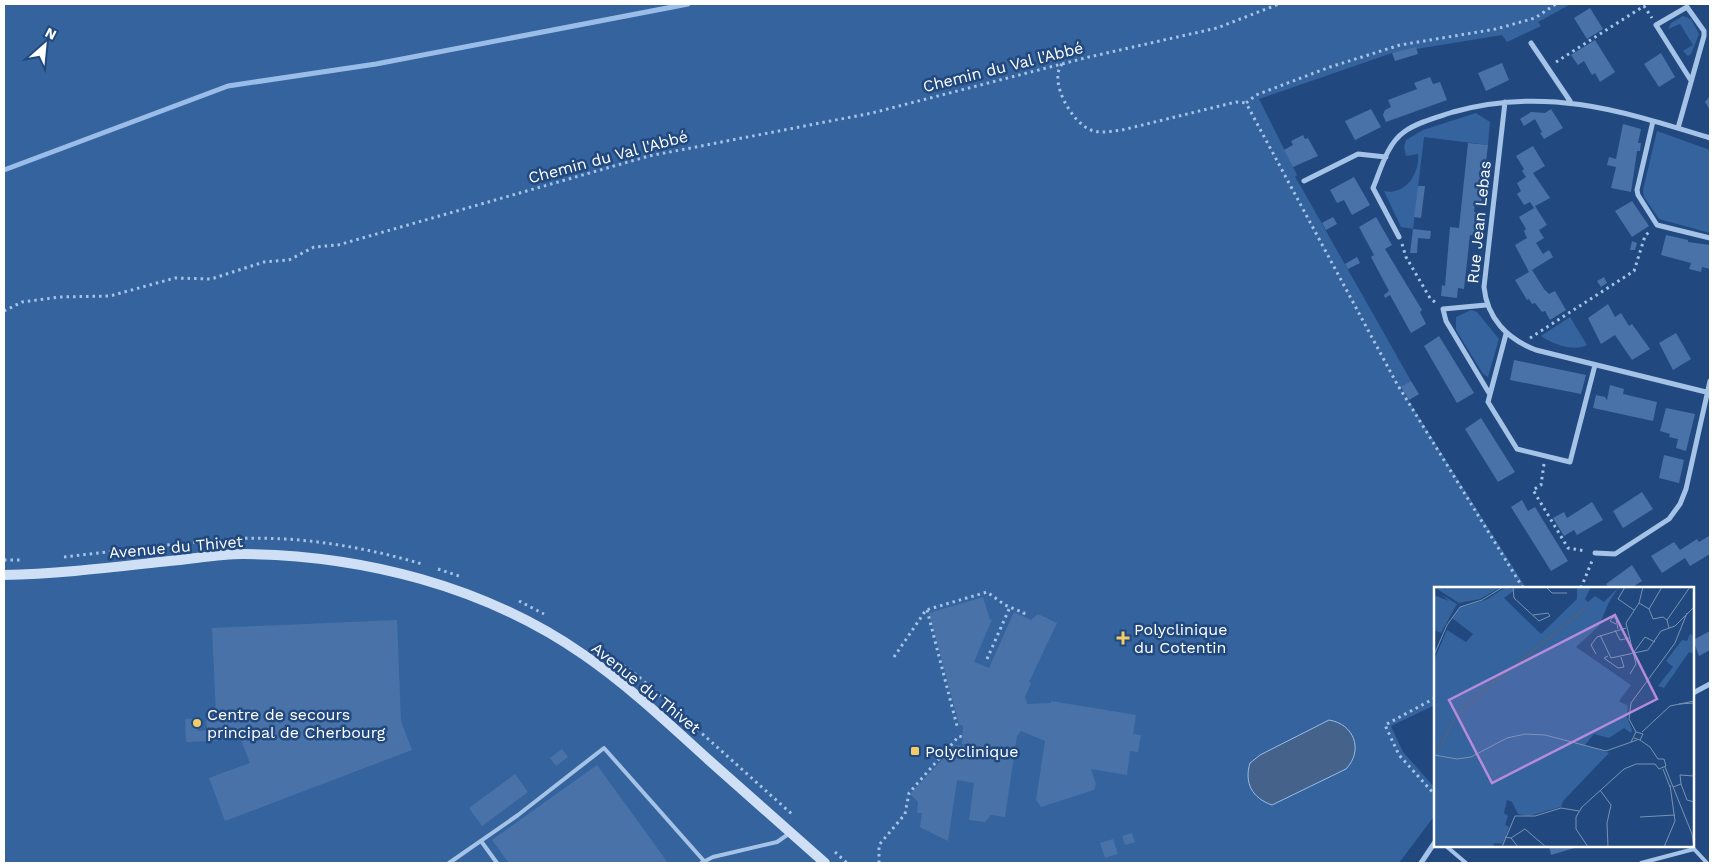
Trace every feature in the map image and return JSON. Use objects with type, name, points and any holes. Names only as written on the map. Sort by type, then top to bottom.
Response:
[{"type":"main road","name":"Avenue du Thivet","points":[[4,575],[49,574],[241,554],[315,558],[377,568],[426,580],[477,598],[525,620],[582,654],[641,698],[825,863]]},
{"type":"street","points":[[1678,128],[1704,31],[1687,6],[1656,25],[1690,78]]},
{"type":"street","points":[[1531,43],[1570,101]]},
{"type":"street","points":[[1399,237],[1372,188],[1392,144],[1404,131],[1438,116],[1479,105],[1505,102],[1570,101],[1606,108],[1710,138]]},
{"type":"street","name":"Rue Jean Lebas","points":[[1505,102],[1484,287],[1486,305],[1506,334],[1520,344],[1595,365],[1710,392]]},
{"type":"street","points":[[1654,121],[1637,190],[1656,225],[1710,238]]},
{"type":"street","points":[[1304,181],[1358,154],[1386,157]]},
{"type":"street","points":[[1486,305],[1443,309],[1446,321],[1489,393]]},
{"type":"street","points":[[1506,334],[1488,402],[1517,449],[1570,462],[1595,365]]},
{"type":"street","points":[[1595,553],[1615,554],[1669,518],[1680,504],[1686,489],[1710,392],[1710,381]]},
{"type":"street","points":[[1694,693],[1710,684]]},
{"type":"street","points":[[1421,863],[1434,844]]},
{"type":"lane","points":[[449,863],[604,748],[702,862],[777,842],[790,833]]},
{"type":"lane","points":[[481,841],[497,863]]},
{"type":"lane","points":[[1447,847],[1466,863]]},
{"type":"lane","points":[[1641,863],[1694,849],[1708,863]]},
{"type":"path","name":"Chemin du Val l'Abbé","points":[[4,311],[22,302],[110,296],[175,278],[211,279],[264,262],[290,260],[314,247],[338,245],[649,156],[872,113],[1062,64],[1217,28],[1279,4]]},
{"type":"path","points":[[1547,68],[1644,6],[1656,25]]},
{"type":"path","points":[[1062,64],[1058,71],[1068,112],[1090,130],[1104,132],[1122,130],[1236,102],[1246,103]]},
{"type":"path","points":[[1520,344],[1634,271],[1645,236],[1656,225]]},
{"type":"path","points":[[1399,237],[1406,256],[1430,298],[1443,309]]},
{"type":"path","points":[[1545,456],[1542,485],[1533,490],[1568,548],[1595,553],[1581,587]]},
{"type":"path","points":[[57,558],[232,539],[323,543],[374,552],[428,566]]},
{"type":"path","points":[[4,560],[29,560]]},
{"type":"path","points":[[436,569],[469,580]]},
{"type":"path","points":[[894,657],[926,610],[987,592],[1010,607],[1024,613],[1022,616]]},
{"type":"path","points":[[513,598],[548,616]]},
{"type":"path","points":[[987,659],[1010,607]]},
{"type":"path","points":[[926,610],[957,726]]},
{"type":"path","points":[[607,654],[639,677],[795,817]]},
{"type":"path","points":[[1434,699],[1385,725],[1399,755],[1434,794]]},
{"type":"path","points":[[879,863],[879,845],[905,814],[909,793],[959,736],[962,737]]},
{"type":"path","points":[[832,850],[847,863]]},
{"type":"shaded area","points":[[4,4],[1571,4],[1538,22],[1541,26],[1507,42],[1502,35],[1392,53],[1259,99],[1297,175],[1295,177],[1411,381],[1401,388],[1525,587],[1434,587],[1434,705],[1391,726],[1403,752],[1434,787],[1434,816],[1399,863],[4,863]]},
{"type":"shaded area","points":[[1683,16],[1691,19],[1699,34],[1691,54],[1688,56],[1683,51],[1693,45],[1680,24],[1668,29],[1671,23]]},
{"type":"shaded area","points":[[1476,113],[1490,122],[1488,145],[1424,137],[1413,229],[1401,227],[1384,191],[1392,192],[1405,187],[1414,176],[1418,154],[1406,156],[1404,147],[1406,140],[1423,130]]},
{"type":"shaded area","points":[[1657,131],[1710,150],[1710,233],[1659,219],[1644,197],[1643,190]]},
{"type":"shaded area","points":[[1471,310],[1477,312],[1499,339],[1488,377],[1483,374],[1456,330],[1456,317]]},
{"type":"shaded area","points":[[1570,317],[1587,345],[1576,348],[1563,346],[1541,336]]},
{"type":"shaded area","points":[[1329,720],[1338,722],[1345,727],[1354,739],[1354,754],[1346,769],[1272,805],[1259,798],[1251,789],[1249,783],[1248,770],[1250,763],[1260,755]]},
{"type":"building","points":[[1590,8],[1603,29],[1587,39],[1574,18]]},
{"type":"building","points":[[1595,40],[1615,72],[1600,82],[1595,73],[1592,75],[1584,61],[1578,65],[1571,55]]},
{"type":"building","points":[[1416,47],[1418,54],[1395,61],[1392,53]]},
{"type":"building","points":[[1661,53],[1675,77],[1659,87],[1644,64]]},
{"type":"building","points":[[1502,63],[1509,80],[1486,91],[1478,73]]},
{"type":"building","points":[[1430,77],[1433,84],[1440,82],[1447,100],[1386,122],[1383,115],[1385,110],[1391,107],[1388,100],[1417,89],[1414,83]]},
{"type":"building","points":[[1710,96],[1710,110],[1705,102]]},
{"type":"building","points":[[1371,109],[1381,127],[1355,140],[1345,121]]},
{"type":"building","points":[[1551,109],[1563,128],[1544,139],[1535,119],[1524,126],[1520,119],[1531,112],[1545,113]]},
{"type":"building","points":[[1623,124],[1641,129],[1638,143],[1641,143],[1640,151],[1637,151],[1631,192],[1611,188],[1616,167],[1607,165],[1609,157],[1616,159]]},
{"type":"building","points":[[1303,135],[1305,139],[1308,138],[1318,156],[1293,167],[1284,150],[1293,145],[1291,141]]},
{"type":"building","points":[[1468,143],[1488,145],[1483,189],[1481,189],[1482,204],[1475,203],[1474,212],[1480,213],[1478,236],[1470,235],[1464,289],[1458,288],[1457,298],[1441,296],[1442,285],[1445,286],[1450,227],[1459,228]]},
{"type":"building","points":[[1533,146],[1545,166],[1533,173],[1550,198],[1535,206],[1547,225],[1539,230],[1544,238],[1536,243],[1543,254],[1549,250],[1553,257],[1532,270],[1549,294],[1555,291],[1566,310],[1550,320],[1545,311],[1542,312],[1535,303],[1532,304],[1529,299],[1527,300],[1515,280],[1529,272],[1515,245],[1527,238],[1524,231],[1526,229],[1519,217],[1534,208],[1530,202],[1524,205],[1517,194],[1521,191],[1517,183],[1526,177],[1522,171],[1524,169],[1516,156]]},
{"type":"building","points":[[1354,177],[1370,205],[1352,215],[1344,200],[1337,203],[1330,190]]},
{"type":"building","points":[[1418,186],[1425,186],[1421,218],[1414,217]]},
{"type":"building","points":[[1632,201],[1649,226],[1632,237],[1615,211]]},
{"type":"building","points":[[1333,217],[1337,224],[1326,230],[1322,223]]},
{"type":"building","points":[[1376,217],[1392,245],[1385,249],[1422,310],[1420,312],[1426,324],[1411,333],[1390,295],[1385,298],[1384,295],[1389,291],[1371,257],[1374,255],[1359,227]]},
{"type":"building","points":[[1413,229],[1431,231],[1430,239],[1418,238],[1417,253],[1410,253]]},
{"type":"building","points":[[1666,235],[1688,240],[1688,242],[1710,245],[1710,269],[1702,267],[1701,272],[1689,269],[1691,263],[1661,255]]},
{"type":"building","points":[[1632,241],[1637,243],[1635,250],[1630,250]]},
{"type":"building","points":[[1357,257],[1360,263],[1348,269],[1345,264]]},
{"type":"building","points":[[1604,277],[1607,283],[1601,287],[1597,281]]},
{"type":"building","points":[[1608,304],[1615,317],[1621,313],[1629,326],[1632,324],[1650,349],[1632,360],[1615,335],[1601,344],[1588,318]]},
{"type":"building","points":[[1676,333],[1691,359],[1673,370],[1659,343]]},
{"type":"building","points":[[1439,336],[1474,393],[1457,403],[1424,346]]},
{"type":"building","points":[[1514,360],[1586,375],[1581,394],[1510,380]]},
{"type":"building","points":[[1411,381],[1419,394],[1409,400],[1401,387]]},
{"type":"building","points":[[1610,385],[1624,389],[1623,394],[1657,402],[1653,421],[1593,408],[1596,395],[1605,397],[1607,400]]},
{"type":"building","points":[[1666,408],[1695,414],[1686,451],[1676,448],[1678,439],[1669,437],[1670,434],[1660,431]]},
{"type":"building","points":[[1481,418],[1515,472],[1498,482],[1465,429]]},
{"type":"building","points":[[1664,455],[1684,460],[1679,483],[1659,478]]},
{"type":"building","points":[[1642,492],[1653,509],[1623,528],[1613,511]]},
{"type":"building","points":[[1522,500],[1528,511],[1535,507],[1568,561],[1551,571],[1511,507]]},
{"type":"building","points":[[1592,502],[1603,520],[1577,535],[1574,530],[1564,536],[1553,518],[1564,512],[1567,518]]},
{"type":"building","points":[[1709,536],[1710,554],[1690,566],[1685,558],[1662,573],[1651,556],[1674,542],[1680,550],[1697,539],[1699,542]]},
{"type":"building","points":[[1632,565],[1642,581],[1633,587],[1608,587],[1606,584]]},
{"type":"building","points":[[983,597],[990,620],[992,619],[974,662],[989,668],[1014,612],[1031,620],[1038,614],[1057,623],[1029,682],[1031,683],[1025,697],[1027,704],[1051,703],[1051,701],[1136,715],[1133,734],[1141,735],[1138,752],[1130,751],[1127,775],[1091,769],[1096,784],[1094,790],[1041,807],[1036,800],[1045,741],[1021,731],[1017,736],[1005,817],[991,815],[985,822],[969,820],[974,783],[957,780],[948,841],[920,827],[922,813],[917,813],[918,802],[910,794],[956,745],[971,747],[971,745],[962,744],[963,726],[959,724],[929,613]]},
{"type":"building","points":[[397,620],[401,721],[412,750],[225,821],[209,778],[250,763],[241,740],[186,742],[185,719],[198,719],[198,731],[207,730],[206,715],[216,715],[212,628]]},
{"type":"building","points":[[1710,631],[1710,650],[1699,656],[1694,639]]},
{"type":"building","points":[[562,749],[568,757],[556,766],[550,758]]},
{"type":"building","points":[[597,765],[668,863],[509,863],[492,840]]},
{"type":"building","points":[[515,774],[528,792],[482,826],[469,808]]},
{"type":"building","points":[[1132,833],[1135,842],[1125,845],[1122,836]]},
{"type":"building","points":[[1113,839],[1118,854],[1105,858],[1100,843]]},
{"type":"building","points":[[1549,847],[1578,847],[1551,855]]},
{"type":"waterway","points":[[4,170],[228,86],[376,64],[688,4]]},
{"type":"place","name":"Polyclinique du Cotentin","points":[[1123,638]]},
{"type":"place","name":"Centre de secours principal de Cherbourg","points":[[197,723]]},
{"type":"place","name":"Polyclinique","points":[[915,751]]}]
